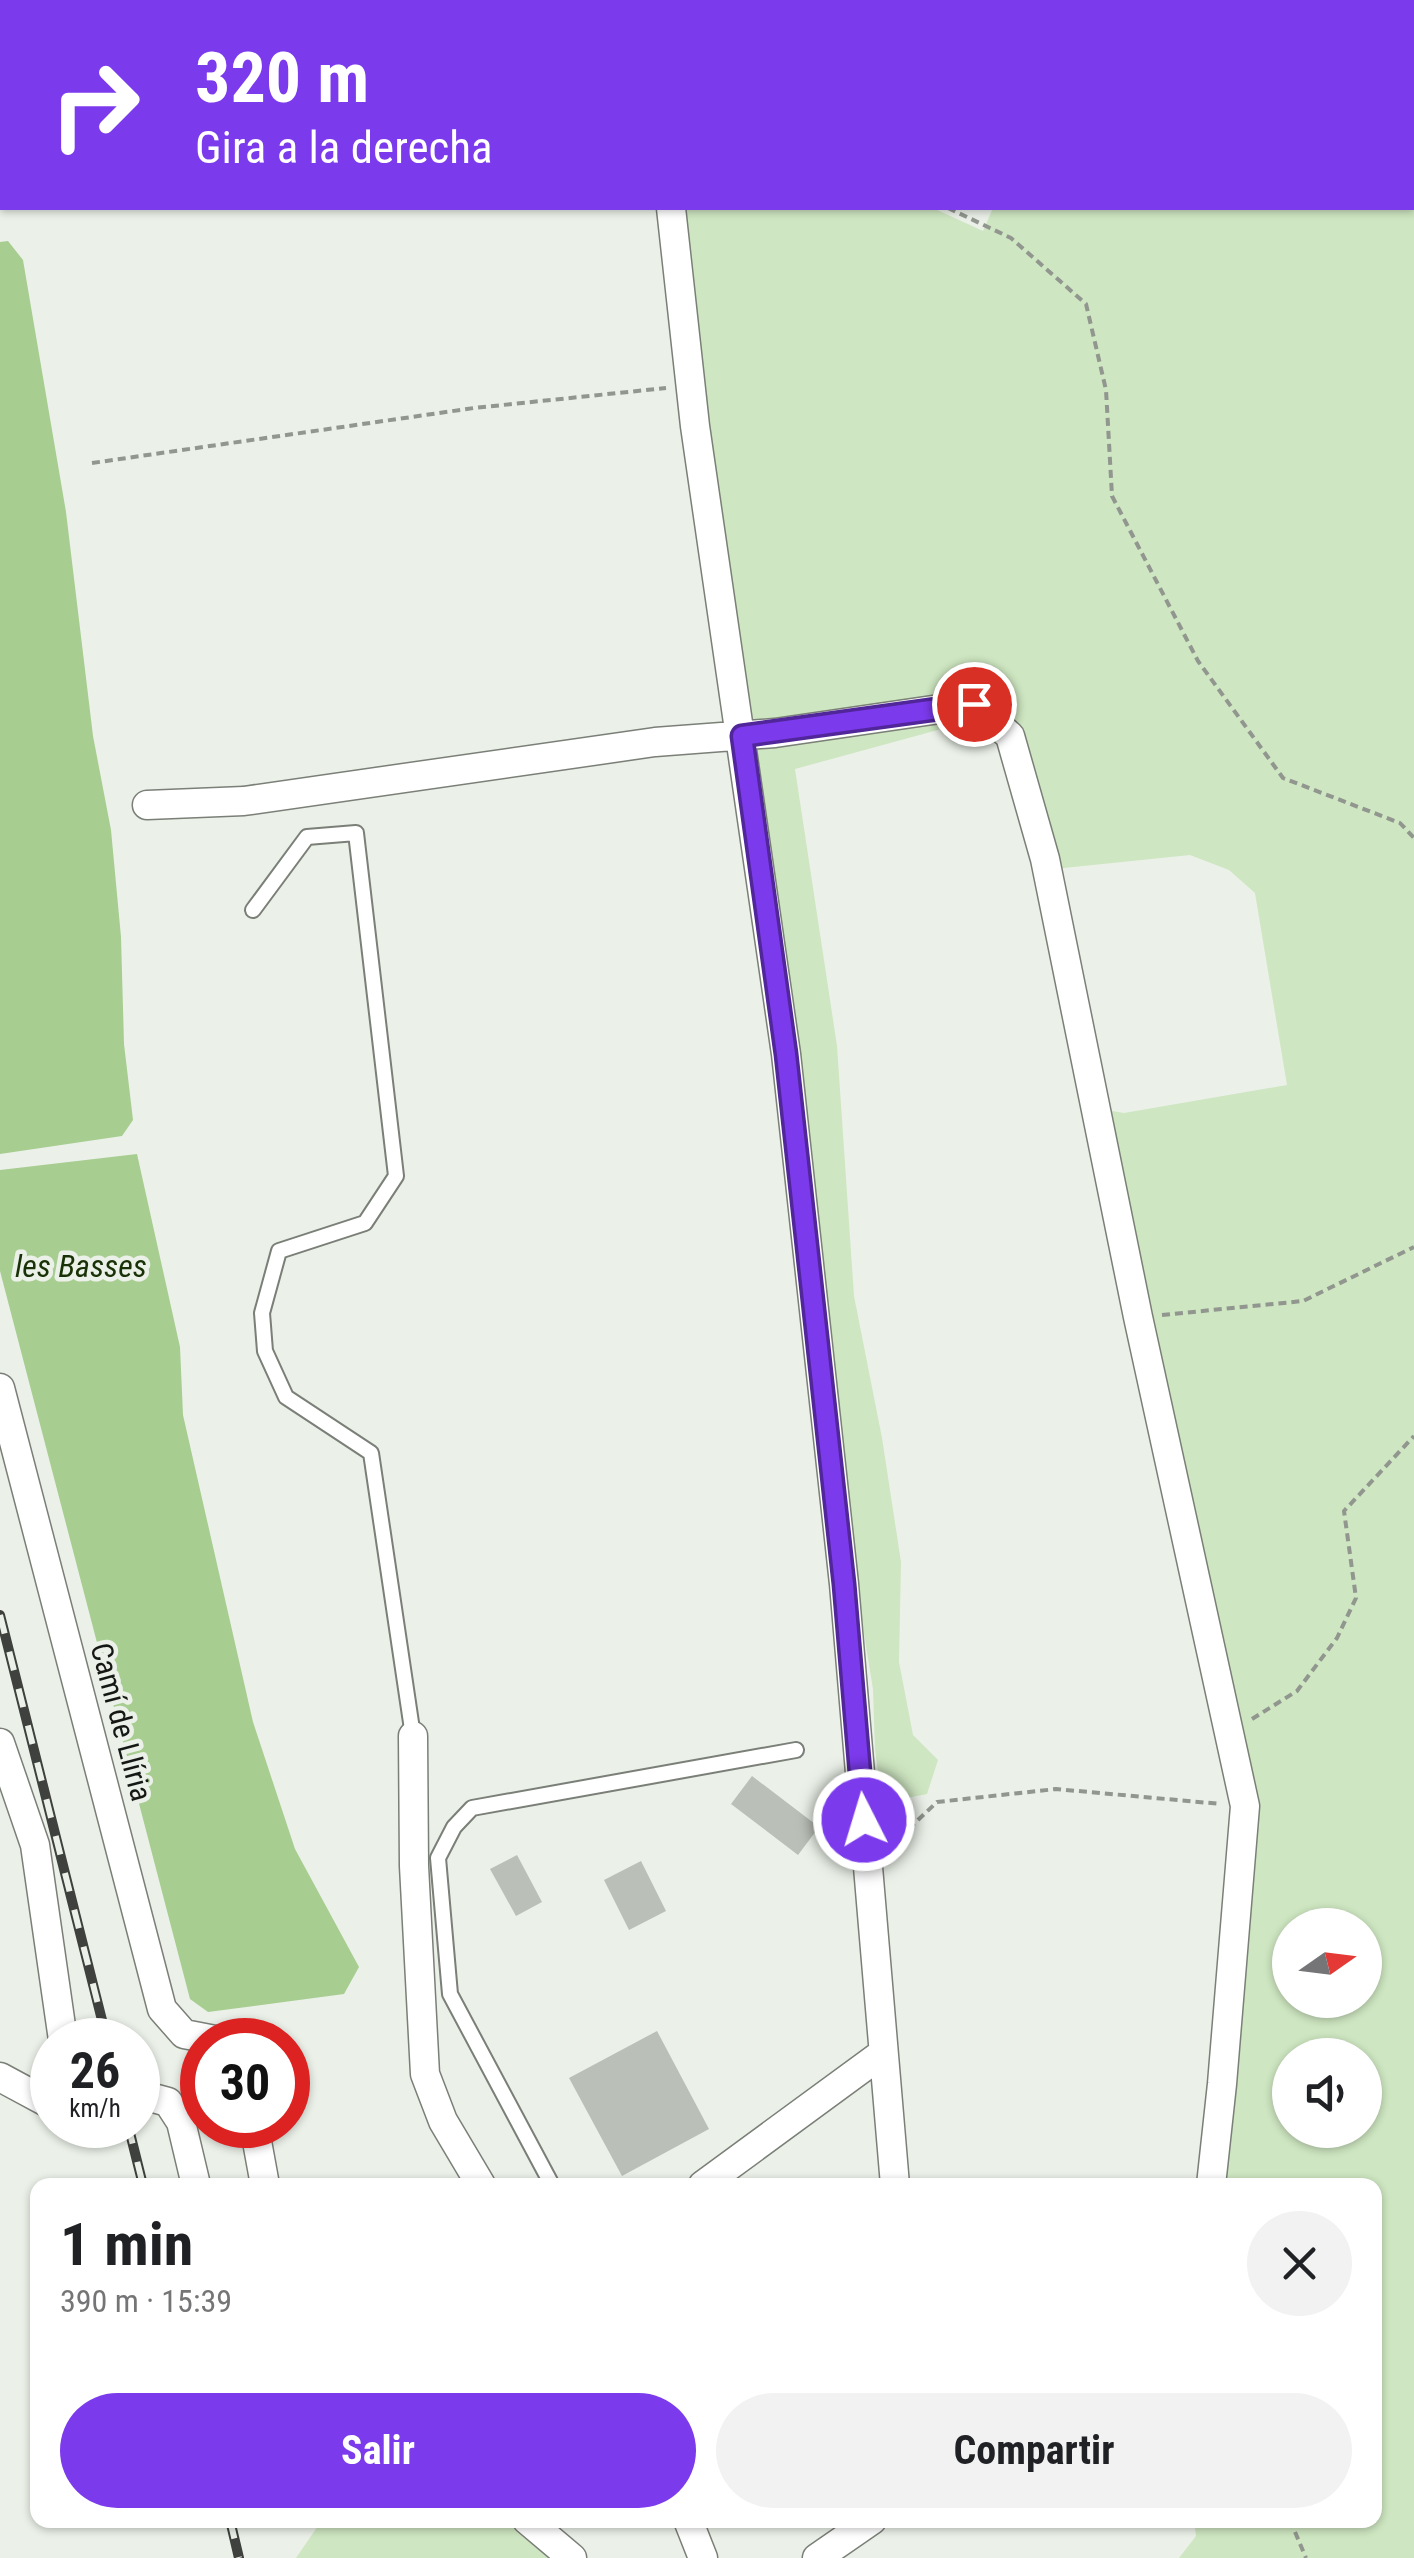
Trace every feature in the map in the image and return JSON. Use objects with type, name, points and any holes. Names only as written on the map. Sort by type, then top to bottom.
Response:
[{"type":"street","points":[[672,210],[690,386],[786,1054],[844,1584],[895,2178]]},
{"type":"street","points":[[147,805],[244,802],[656,742],[742,736],[974,704],[1010,736],[1045,859],[1138,1318],[1244,1806],[1212,2178]]},
{"type":"street","name":"Camí de Llíria","points":[[0,1388],[162,2009],[180,2029]]},
{"type":"street","points":[[413,1736],[414,1866],[425,2074],[442,2121],[477,2178]]},
{"type":"street","points":[[0,1743],[35,1844],[59,2018]]},
{"type":"street","points":[[713,2178],[883,2053]]},
{"type":"street","points":[[0,2077],[30,2093]]},
{"type":"street","points":[[160,2100],[168,2102],[181,2122],[194,2178]]},
{"type":"street","points":[[258,2148],[264,2178]]},
{"type":"street","points":[[536,2528],[572,2558]]},
{"type":"street","points":[[691,2528],[703,2558]]},
{"type":"street","points":[[817,2558],[860,2528]]},
{"type":"lane","points":[[253,910],[307,837],[356,833],[396,1176],[365,1223],[279,1251],[262,1313],[265,1351],[286,1397],[371,1453],[413,1736]]},
{"type":"lane","points":[[548,2178],[450,1994],[438,1858],[454,1827],[472,1808],[796,1750]]},
{"type":"path","points":[[952,210],[1011,238],[1086,304],[1106,390],[1112,496],[1198,662],[1284,778],[1400,824],[1414,838]]},
{"type":"path","points":[[92,463],[474,408],[690,386]]},
{"type":"path","points":[[1138,1318],[1303,1300],[1414,1247]]},
{"type":"path","points":[[1227,1726],[1258,1717],[1298,1691],[1337,1638],[1356,1598],[1344,1511],[1414,1436]]},
{"type":"path","points":[[892,1853],[900,1837],[937,1802],[1056,1789],[1244,1806]]},
{"type":"path","points":[[1293,2528],[1306,2558]]},
{"type":"shaded area","points":[[668,210],[937,210],[983,231],[992,210],[1414,210],[1414,2558],[1179,2558],[1196,2536],[1195,2528],[1382,2528],[1382,2178],[1212,2178],[1245,1806],[1095,1108],[1124,1113],[1287,1085],[1255,893],[1229,870],[1190,855],[1054,869],[1010,736],[956,725],[795,769],[837,1046],[854,1296],[901,1562],[899,1662],[913,1735],[938,1760],[927,1794],[882,1803],[873,1689]]},
{"type":"shaded area","points":[[317,2528],[522,2528],[559,2558],[296,2558]]},
{"type":"water","points":[[8,241],[23,260],[66,512],[93,736],[111,830],[121,937],[124,1044],[133,1120],[122,1136],[0,1154],[0,242]]},
{"type":"water","name":"les Basses","points":[[137,1154],[180,1347],[183,1415],[253,1722],[295,1849],[359,1967],[344,1994],[208,2012],[190,1999],[0,1271],[0,1170]]},
{"type":"building","points":[[752,1776],[819,1827],[798,1855],[731,1804]]},
{"type":"building","points":[[517,1855],[542,1902],[516,1916],[490,1869]]},
{"type":"building","points":[[641,1861],[666,1911],[629,1930],[604,1880]]},
{"type":"building","points":[[657,2031],[709,2129],[622,2176],[569,2078]]},
{"type":"railway","points":[[0,1615],[101,2018]]},
{"type":"railway","points":[[134,2148],[141,2178]]},
{"type":"railway","points":[[232,2528],[239,2558]]},
{"type":"route","points":[[864,1820],[844,1584],[786,1054],[742,736],[974,704]]}]
